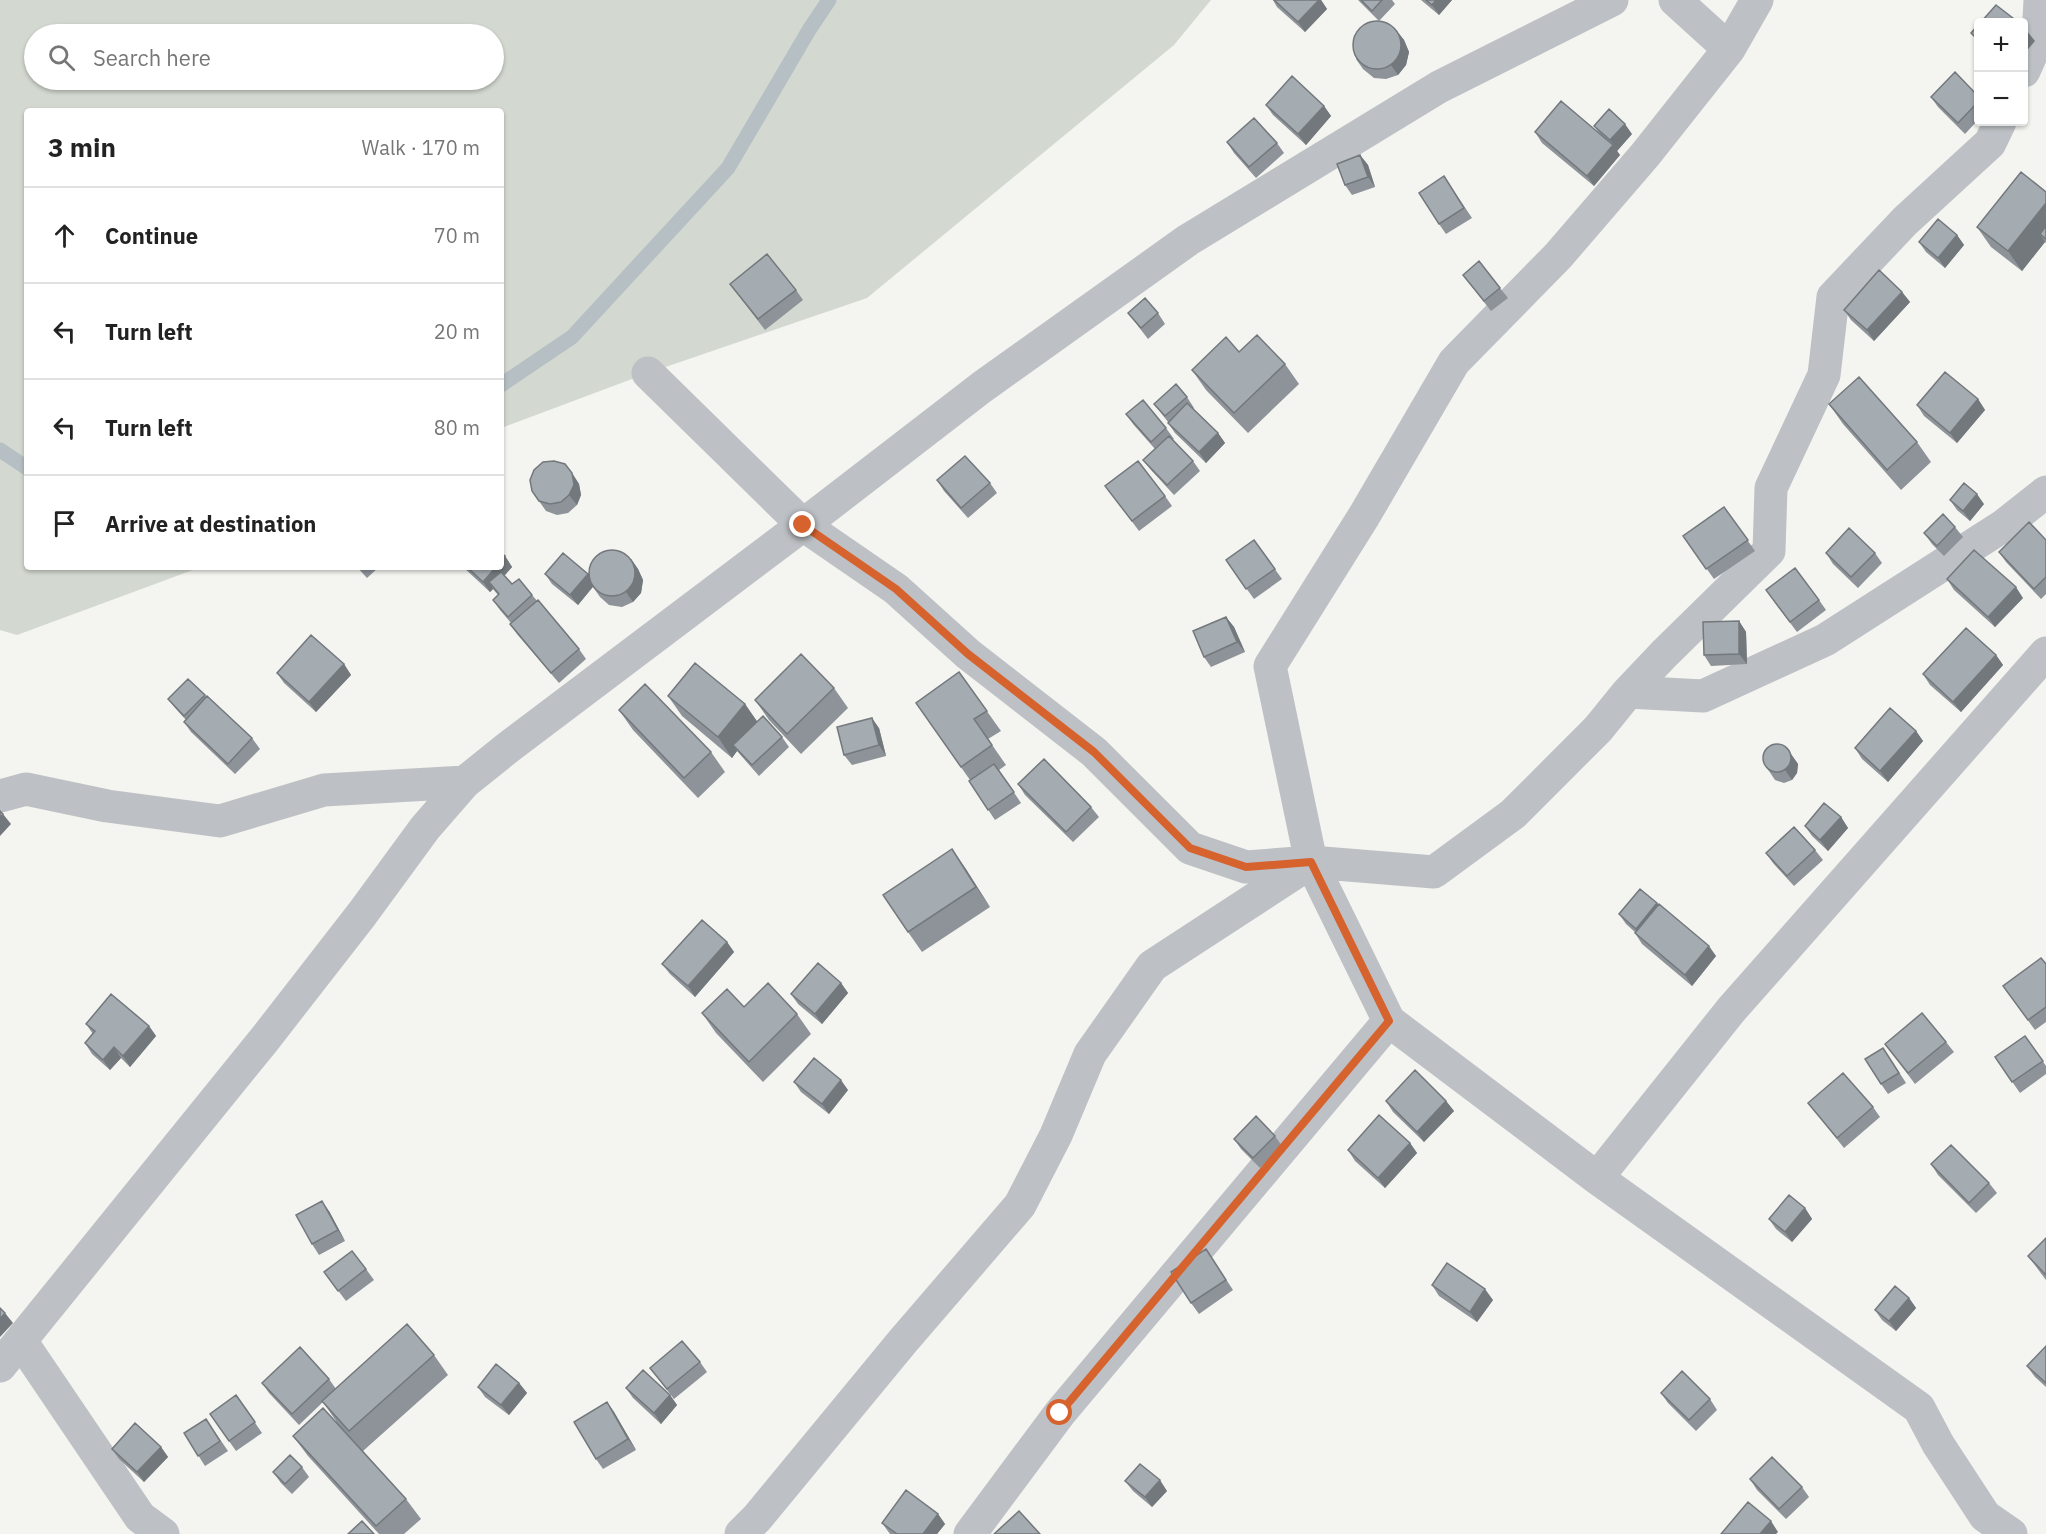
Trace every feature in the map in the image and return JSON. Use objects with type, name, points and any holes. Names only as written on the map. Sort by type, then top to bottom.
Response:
[{"type":"street","points":[[0,1366],[292,1004],[362,915],[425,828],[465,783],[519,739],[982,387],[1188,240],[1439,87],[1612,0]]},
{"type":"street","points":[[1675,0],[1730,49]]},
{"type":"street","points":[[1757,0],[1730,49],[1645,155],[1558,256],[1454,362],[1364,516],[1270,666],[1311,862],[1389,1021],[1597,1178],[1919,1408],[1938,1444],[1985,1516],[2011,1534]]},
{"type":"street","points":[[2028,62],[2038,39],[2040,0]]},
{"type":"street","points":[[648,373],[803,525],[896,589],[968,654],[1094,752],[1190,848],[1246,867],[1311,862],[1434,872],[1514,814],[1598,729],[1628,692],[1769,551],[1771,488],[1824,375],[1833,297],[1905,221],[1990,143],[1998,126]]},
{"type":"street","points":[[1628,692],[1703,696],[1825,640],[2003,526],[2046,492]]},
{"type":"street","points":[[1597,1178],[1731,1010],[2046,653]]},
{"type":"street","points":[[0,796],[26,789],[107,806],[220,821],[324,790],[465,783]]},
{"type":"street","points":[[741,1534],[757,1518],[903,1341],[1020,1205],[1056,1135],[1090,1054],[1152,966],[1311,862]]},
{"type":"street","points":[[970,1534],[1060,1413],[1389,1021]]},
{"type":"street","points":[[21,1341],[140,1517],[163,1534]]},
{"type":"shaded area","points":[[0,0],[1211,0],[1174,45],[867,298],[648,373],[504,427],[504,108],[24,108],[24,570],[193,570],[17,635],[0,630]]},
{"type":"building","points":[[1274,0],[1319,0],[1298,22]]},
{"type":"building","points":[[1361,0],[1382,0],[1372,11]]},
{"type":"building","points":[[1426,0],[1436,0],[1432,5]]},
{"type":"building","points":[[1996,5],[2013,18],[1985,18]]},
{"type":"building","points":[[1372,21],[1382,21],[1394,28],[1401,40],[1401,50],[1394,62],[1382,69],[1372,69],[1357,58],[1353,50],[1353,40],[1364,25]]},
{"type":"building","points":[[1955,72],[1974,92],[1974,106],[1958,123],[1931,97]]},
{"type":"building","points":[[1292,76],[1324,106],[1298,134],[1266,105]]},
{"type":"building","points":[[1561,101],[1613,145],[1587,176],[1535,132]]},
{"type":"building","points":[[1609,109],[1625,124],[1610,140],[1594,126]]},
{"type":"building","points":[[1254,118],[1277,143],[1249,167],[1227,142]]},
{"type":"building","points":[[1360,155],[1368,177],[1345,185],[1337,164]]},
{"type":"building","points":[[2021,172],[2046,192],[2046,203],[2008,251],[1977,227]]},
{"type":"building","points":[[1444,176],[1464,208],[1439,224],[1419,193]]},
{"type":"building","points":[[1938,219],[1957,235],[1938,258],[1919,242]]},
{"type":"building","points":[[2046,226],[2046,239],[2040,234]]},
{"type":"building","points":[[767,254],[796,290],[758,319],[730,284]]},
{"type":"building","points":[[1479,261],[1500,288],[1484,301],[1463,275]]},
{"type":"building","points":[[1879,270],[1902,292],[1867,330],[1844,310]]},
{"type":"building","points":[[1145,298],[1158,313],[1141,328],[1128,313]]},
{"type":"building","points":[[1257,335],[1285,364],[1234,413],[1192,370],[1226,337],[1239,352]]},
{"type":"building","points":[[1945,372],[1978,399],[1950,433],[1917,405]]},
{"type":"building","points":[[1859,377],[1917,442],[1887,470],[1829,404]]},
{"type":"building","points":[[1176,384],[1187,397],[1165,416],[1154,404]]},
{"type":"building","points":[[1143,400],[1166,428],[1151,442],[1126,414]]},
{"type":"building","points":[[1187,403],[1218,433],[1199,452],[1168,423]]},
{"type":"building","points":[[1169,436],[1193,461],[1167,485],[1143,460]]},
{"type":"building","points":[[965,456],[990,483],[961,508],[937,480]]},
{"type":"building","points":[[554,461],[565,464],[572,473],[574,485],[569,495],[561,502],[550,504],[539,501],[532,491],[530,480],[534,470],[543,462]]},
{"type":"building","points":[[1138,461],[1165,496],[1132,521],[1105,486]]},
{"type":"building","points":[[1964,483],[1977,494],[1963,511],[1950,500]]},
{"type":"building","points":[[1724,507],[1748,540],[1706,569],[1683,536]]},
{"type":"building","points":[[1943,514],[1955,527],[1937,546],[1924,533]]},
{"type":"building","points":[[2029,522],[2046,540],[2046,577],[2034,589],[1999,552]]},
{"type":"building","points":[[1849,528],[1875,553],[1851,577],[1826,553]]},
{"type":"building","points":[[1254,540],[1275,569],[1246,589],[1226,560]]},
{"type":"building","points":[[612,550],[628,557],[635,573],[628,589],[612,596],[596,589],[589,573],[596,557]]},
{"type":"building","points":[[1974,550],[2016,587],[1988,617],[1947,579]]},
{"type":"building","points":[[563,553],[588,574],[570,595],[545,574]]},
{"type":"building","points":[[1795,568],[1819,600],[1790,622],[1766,590]]},
{"type":"building","points":[[470,570],[493,570],[483,582]]},
{"type":"building","points":[[501,572],[512,584],[519,579],[532,595],[508,617],[493,600],[499,594],[489,582]]},
{"type":"building","points":[[538,600],[579,649],[551,673],[510,624]]},
{"type":"building","points":[[1226,617],[1237,642],[1204,657],[1193,631]]},
{"type":"building","points":[[1739,621],[1739,654],[1704,655],[1703,622]]},
{"type":"building","points":[[1966,628],[1996,655],[1953,702],[1923,674]]},
{"type":"building","points":[[311,635],[344,664],[309,702],[277,673]]},
{"type":"building","points":[[801,654],[834,688],[787,734],[755,700]]},
{"type":"building","points":[[695,663],[745,704],[718,737],[668,696]]},
{"type":"building","points":[[959,672],[987,711],[974,719],[992,745],[961,767],[916,703]]},
{"type":"building","points":[[188,679],[205,695],[184,716],[168,699]]},
{"type":"building","points":[[645,684],[711,752],[684,778],[619,710]]},
{"type":"building","points":[[207,696],[252,738],[228,764],[184,722]]},
{"type":"building","points":[[1890,708],[1916,731],[1880,771],[1855,748]]},
{"type":"building","points":[[763,716],[782,737],[752,765],[733,745]]},
{"type":"building","points":[[872,718],[879,745],[844,755],[837,727]]},
{"type":"building","points":[[1777,744],[1787,748],[1791,758],[1787,768],[1777,772],[1767,768],[1763,758],[1767,748]]},
{"type":"building","points":[[1044,759],[1091,807],[1066,832],[1018,784]]},
{"type":"building","points":[[994,764],[1014,792],[988,810],[969,781]]},
{"type":"building","points":[[1824,803],[1841,817],[1820,840],[1805,826]]},
{"type":"building","points":[[1794,827],[1815,850],[1787,876],[1766,853]]},
{"type":"building","points":[[952,849],[976,887],[908,932],[883,895]]},
{"type":"building","points":[[1640,889],[1657,903],[1636,929],[1619,914]]},
{"type":"building","points":[[1659,904],[1709,946],[1685,975],[1635,933]]},
{"type":"building","points":[[702,920],[727,942],[688,986],[662,964]]},
{"type":"building","points":[[2041,958],[2046,964],[2046,1007],[2028,1020],[2003,986]]},
{"type":"building","points":[[818,963],[841,983],[815,1014],[791,994]]},
{"type":"building","points":[[768,983],[797,1014],[749,1062],[702,1013],[727,989],[744,1007]]},
{"type":"building","points":[[111,994],[149,1026],[123,1056],[114,1047],[103,1060],[85,1043],[95,1031],[86,1024]]},
{"type":"building","points":[[1922,1013],[1946,1042],[1908,1073],[1885,1044]]},
{"type":"building","points":[[2025,1036],[2043,1061],[2012,1082],[1995,1057]]},
{"type":"building","points":[[1883,1048],[1899,1073],[1881,1084],[1865,1059]]},
{"type":"building","points":[[814,1058],[841,1080],[822,1104],[794,1082]]},
{"type":"building","points":[[1415,1070],[1446,1101],[1417,1132],[1386,1101]]},
{"type":"building","points":[[1843,1073],[1873,1107],[1837,1138],[1808,1103]]},
{"type":"building","points":[[1379,1115],[1410,1143],[1378,1178],[1348,1150]]},
{"type":"building","points":[[1256,1116],[1275,1136],[1253,1158],[1234,1139]]},
{"type":"building","points":[[1951,1145],[1989,1183],[1969,1203],[1931,1164]]},
{"type":"building","points":[[1789,1195],[1805,1208],[1785,1232],[1769,1219]]},
{"type":"building","points":[[322,1201],[338,1230],[312,1244],[296,1215]]},
{"type":"building","points":[[2046,1238],[2046,1275],[2028,1256]]},
{"type":"building","points":[[1206,1249],[1226,1280],[1191,1303],[1171,1272]]},
{"type":"building","points":[[352,1251],[366,1269],[338,1291],[324,1272]]},
{"type":"building","points":[[1447,1263],[1485,1289],[1470,1312],[1432,1285]]},
{"type":"building","points":[[1895,1286],[1909,1298],[1889,1321],[1875,1310]]},
{"type":"building","points":[[0,1308],[5,1313],[0,1319]]},
{"type":"building","points":[[407,1324],[434,1355],[349,1431],[322,1401]]},
{"type":"building","points":[[682,1341],[700,1362],[667,1389],[650,1368]]},
{"type":"building","points":[[2046,1346],[2046,1383],[2027,1366]]},
{"type":"building","points":[[300,1347],[329,1379],[292,1414],[262,1383]]},
{"type":"building","points":[[496,1364],[519,1383],[501,1405],[478,1387]]},
{"type":"building","points":[[643,1370],[670,1395],[654,1413],[626,1388]]},
{"type":"building","points":[[1682,1371],[1710,1399],[1689,1420],[1661,1393]]},
{"type":"building","points":[[236,1395],[255,1422],[229,1441],[210,1414]]},
{"type":"building","points":[[607,1402],[628,1439],[596,1459],[574,1422]]},
{"type":"building","points":[[323,1408],[406,1499],[376,1526],[293,1436]]},
{"type":"building","points":[[206,1419],[220,1441],[198,1456],[184,1433]]},
{"type":"building","points":[[135,1423],[161,1447],[137,1472],[112,1449]]},
{"type":"building","points":[[290,1455],[302,1467],[285,1484],[273,1472]]},
{"type":"building","points":[[1772,1457],[1802,1487],[1779,1509],[1750,1479]]},
{"type":"building","points":[[1140,1464],[1160,1480],[1145,1497],[1125,1481]]},
{"type":"building","points":[[906,1490],[938,1514],[923,1534],[897,1534],[882,1523]]},
{"type":"building","points":[[1748,1502],[1771,1521],[1760,1534],[1721,1534]]},
{"type":"building","points":[[1019,1511],[1040,1534],[994,1534]]},
{"type":"building","points":[[362,1521],[374,1534],[348,1534]]},
{"type":"waterway","points":[[504,383],[572,337],[728,168],[829,0]]},
{"type":"waterway","points":[[0,450],[24,466]]},
{"type":"route","points":[[803,525],[896,589],[968,654],[1094,752],[1190,848],[1246,867],[1311,862],[1389,1021],[1060,1413]]}]
